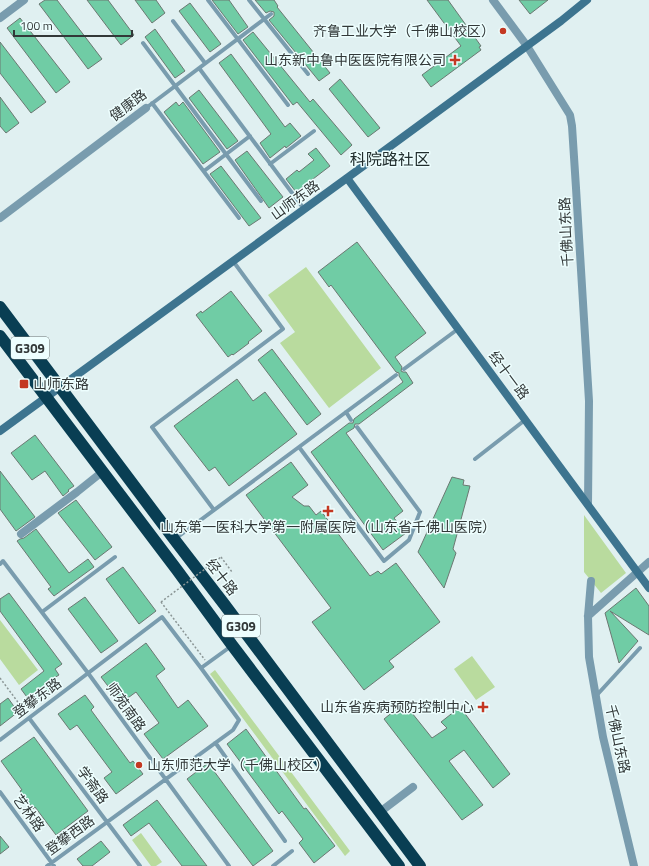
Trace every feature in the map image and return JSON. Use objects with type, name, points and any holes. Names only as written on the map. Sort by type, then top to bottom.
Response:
[{"type":"highway","name":"经十路","points":[[0,308],[420,866]]},
{"type":"highway","name":"G309","points":[[0,336],[399,866]]},
{"type":"main road","points":[[527,46],[587,0]]},
{"type":"main road","name":"山师东路","points":[[0,432],[527,46]]},
{"type":"main road","name":"经十一路","points":[[347,178],[649,588]]},
{"type":"street","points":[[0,18],[24,0]]},
{"type":"street","name":"千佛山东路","points":[[493,0],[527,46],[570,115],[577,196],[589,401],[588,504]]},
{"type":"street","name":"健康路","points":[[0,218],[149,105]]},
{"type":"street","points":[[21,534],[102,472]]},
{"type":"street","points":[[588,616],[649,562]]},
{"type":"street","name":"千佛山东路","points":[[591,581],[588,616],[589,657],[603,737],[634,866]]},
{"type":"street","points":[[380,812],[413,787]]},
{"type":"lane","points":[[208,0],[288,104]]},
{"type":"lane","points":[[250,0],[308,74]]},
{"type":"lane","name":"健康路","points":[[149,105],[271,14]]},
{"type":"lane","points":[[173,21],[205,63]]},
{"type":"lane","points":[[144,43],[261,201]]},
{"type":"lane","points":[[199,68],[305,209]]},
{"type":"lane","points":[[149,105],[204,171],[239,218]]},
{"type":"lane","points":[[270,164],[314,131]]},
{"type":"lane","points":[[204,171],[250,136]]},
{"type":"lane","points":[[214,510],[152,427],[284,329],[233,261]]},
{"type":"lane","points":[[404,369],[458,329]]},
{"type":"lane","points":[[174,540],[396,375]]},
{"type":"lane","points":[[346,412],[351,420]]},
{"type":"lane","points":[[475,459],[525,419]]},
{"type":"lane","points":[[299,447],[384,561],[409,540],[420,512],[357,427]]},
{"type":"lane","points":[[42,612],[115,556]]},
{"type":"lane","name":"师苑南路","points":[[2,563],[42,612],[88,673],[229,866]]},
{"type":"lane","name":"登攀东路","points":[[0,740],[162,617],[201,668]]},
{"type":"lane","points":[[201,668],[232,645]]},
{"type":"lane","points":[[596,696],[640,648]]},
{"type":"lane","name":"登攀西路","points":[[47,866],[53,864],[107,822],[233,730],[240,720],[201,668]]},
{"type":"lane","name":"学斋路","points":[[30,718],[140,866]]},
{"type":"lane","points":[[214,743],[217,745],[284,841]]},
{"type":"lane","name":"艺林路","points":[[0,792],[53,864]]},
{"type":"lane","points":[[273,866],[292,852]]},
{"type":"path","points":[[208,664],[161,602],[221,557],[232,572]]},
{"type":"path","points":[[0,678],[22,707]]},
{"type":"green space","points":[[306,267],[381,368],[329,408],[280,343],[295,332],[268,295]]},
{"type":"green space","points":[[584,515],[626,573],[601,593],[584,572]]},
{"type":"green space","points":[[0,620],[38,670],[19,685],[0,659]]},
{"type":"green space","points":[[472,656],[495,687],[476,700],[454,669]]},
{"type":"green space","points":[[215,670],[350,851],[345,856],[210,674]]},
{"type":"green space","points":[[141,833],[162,862],[156,866],[151,866],[132,840]]},
{"type":"building","points":[[45,0],[57,0],[102,59],[88,69],[39,4]]},
{"type":"building","points":[[87,0],[108,0],[134,35],[121,45]]},
{"type":"building","points":[[135,0],[156,0],[165,13],[152,23]]},
{"type":"building","points":[[212,0],[229,0],[248,27],[238,34]]},
{"type":"building","points":[[255,0],[274,0],[278,6],[277,7],[330,73],[319,81],[269,20],[274,16],[274,12],[270,11],[266,13]]},
{"type":"building","points":[[427,0],[448,0],[481,46],[479,47],[481,50],[431,87],[422,75],[461,46]]},
{"type":"building","points":[[519,0],[548,0],[530,14]]},
{"type":"building","points":[[190,3],[221,44],[210,52],[179,11]]},
{"type":"building","points":[[20,18],[70,82],[56,93],[7,28]]},
{"type":"building","points":[[155,29],[185,71],[175,78],[145,37]]},
{"type":"building","points":[[253,32],[310,102],[313,99],[352,145],[341,155],[297,102],[293,105],[243,40]]},
{"type":"building","points":[[0,42],[46,102],[31,113],[0,73]]},
{"type":"building","points":[[231,54],[285,127],[290,123],[301,136],[270,158],[260,143],[271,134],[219,63]]},
{"type":"building","points":[[340,79],[380,128],[368,137],[329,89]]},
{"type":"building","points":[[199,90],[238,141],[227,149],[189,98]]},
{"type":"building","points":[[0,97],[19,123],[6,133],[0,126]]},
{"type":"building","points":[[176,102],[179,106],[183,102],[220,152],[203,164],[164,112]]},
{"type":"building","points":[[316,148],[330,166],[296,192],[286,179],[297,170],[299,172],[314,160],[308,154]]},
{"type":"building","points":[[247,151],[283,197],[269,208],[235,160]]},
{"type":"building","points":[[221,166],[261,218],[249,226],[210,174]]},
{"type":"building","points":[[357,242],[426,333],[395,357],[402,367],[401,371],[406,372],[413,383],[359,424],[355,424],[354,428],[346,433],[403,511],[394,518],[406,533],[383,550],[311,452],[349,423],[353,423],[354,419],[403,382],[399,376],[399,373],[396,372],[331,285],[329,287],[318,272]]},
{"type":"building","points":[[231,291],[262,331],[248,342],[249,343],[228,357],[196,315],[201,311],[202,313]]},
{"type":"building","points":[[272,349],[321,414],[307,425],[258,360]]},
{"type":"building","points":[[237,379],[253,401],[265,392],[297,434],[229,486],[215,467],[209,471],[174,426]]},
{"type":"building","points":[[35,435],[74,486],[63,496],[45,471],[32,480],[11,453]]},
{"type":"building","points":[[291,462],[308,485],[292,497],[304,506],[309,506],[316,515],[321,511],[370,576],[378,571],[381,574],[396,563],[440,622],[389,661],[394,667],[364,690],[312,622],[331,608],[246,495]]},
{"type":"building","points":[[0,471],[35,517],[16,531],[0,509]]},
{"type":"building","points":[[452,477],[464,480],[463,485],[470,486],[453,549],[456,553],[444,588],[418,552]]},
{"type":"building","points":[[76,500],[112,547],[95,560],[58,513]]},
{"type":"building","points":[[36,529],[69,573],[88,559],[94,567],[54,596],[48,589],[51,587],[17,541],[24,538]]},
{"type":"building","points":[[123,567],[156,611],[139,624],[106,579]]},
{"type":"building","points":[[636,588],[649,606],[649,635],[610,611],[638,641],[619,663],[605,613]]},
{"type":"building","points":[[9,593],[62,664],[55,669],[59,675],[54,678],[58,684],[32,704],[21,689],[44,671],[0,611],[0,599]]},
{"type":"building","points":[[85,597],[118,641],[101,653],[68,609]]},
{"type":"building","points":[[146,643],[165,669],[156,676],[178,708],[188,700],[208,726],[163,759],[144,734],[159,723],[136,692],[121,703],[101,677]]},
{"type":"building","points":[[85,695],[94,707],[91,710],[130,763],[133,761],[143,774],[116,794],[104,778],[112,772],[77,725],[70,730],[58,714]]},
{"type":"building","points":[[8,698],[18,712],[0,726],[0,704]]},
{"type":"building","points":[[404,703],[432,738],[447,728],[441,722],[460,707],[510,774],[493,788],[464,750],[449,761],[483,805],[462,820],[384,719]]},
{"type":"building","points":[[246,729],[304,809],[306,808],[335,846],[314,863],[299,843],[303,839],[282,811],[279,814],[227,744]]},
{"type":"building","points":[[34,737],[88,811],[56,835],[35,807],[33,809],[20,791],[22,790],[1,761]]},
{"type":"building","points":[[208,763],[273,851],[253,866],[187,779]]},
{"type":"building","points":[[157,800],[207,866],[182,866],[149,823],[131,836],[123,825]]},
{"type":"building","points":[[0,836],[9,847],[0,854]]},
{"type":"building","points":[[101,841],[110,852],[92,866],[83,866],[77,859]]},
{"type":"place","name":"齐鲁工业大学（千佛山校区）","points":[[503,31]]},
{"type":"place","name":"山东新中鲁中医医院有限公司","points":[[455,60]]},
{"type":"place","name":"山师东路","points":[[24,384]]},
{"type":"place","name":"山东第一医科大学第一附属医院（山东省千佛山医院）","points":[[328,511]]},
{"type":"place","name":"山东省疾病预防控制中心","points":[[483,707]]},
{"type":"place","name":"山东师范大学（千佛山校区）","points":[[139,765]]},
{"type":"district","name":"科院路社区","points":[[390,159]]}]
